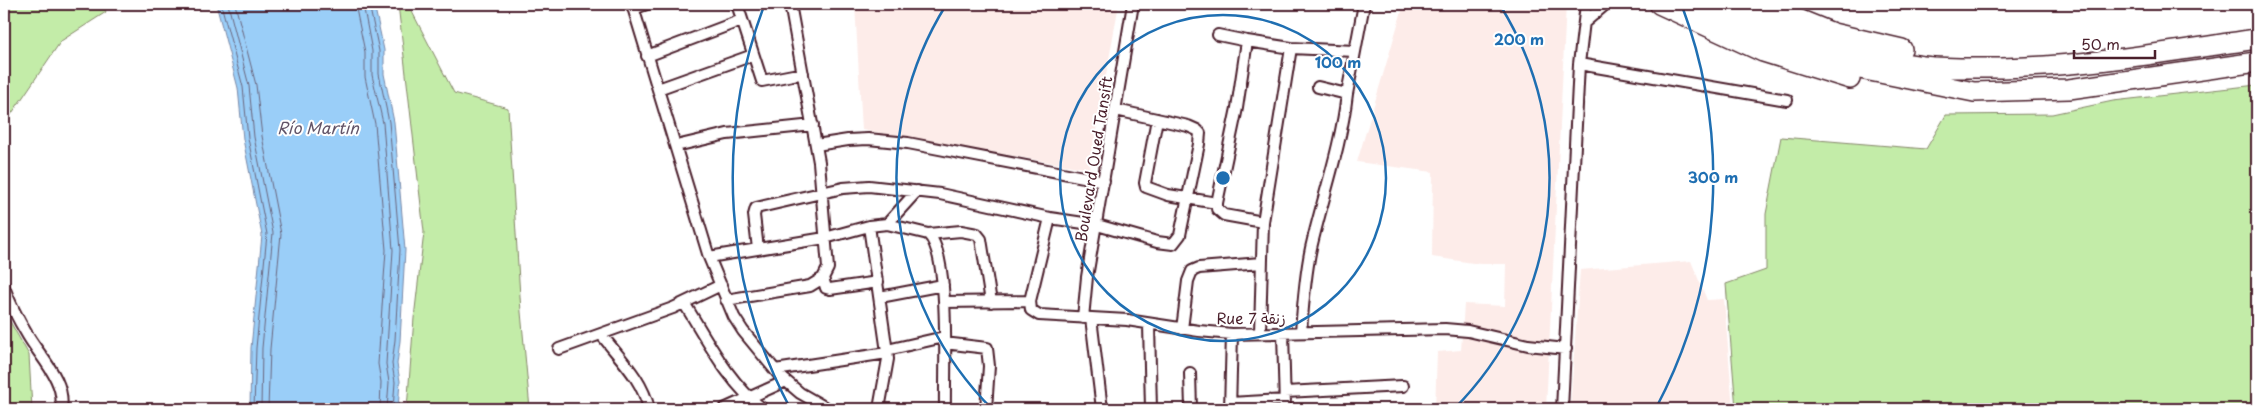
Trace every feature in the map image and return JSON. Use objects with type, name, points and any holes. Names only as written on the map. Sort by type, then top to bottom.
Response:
[{"type":"highway","points":[[1659,4],[1724,36],[1810,69],[1855,81],[1895,88],[1974,92],[2070,89],[2257,62]]},
{"type":"highway","points":[[1695,4],[1770,40],[1845,66],[1974,92]]},
{"type":"highway","points":[[1729,4],[1784,29],[1849,51],[1923,66],[1962,68],[2055,66],[2257,39]]},
{"type":"highway","points":[[1761,4],[1834,33],[1920,54],[1962,68]]},
{"type":"street","points":[[647,4],[632,6],[709,257],[726,300],[743,332],[775,370],[800,393],[828,409]]},
{"type":"street","points":[[737,4],[762,81],[804,73]]},
{"type":"street","points":[[726,300],[810,286],[823,278],[828,268],[816,145],[790,4]]},
{"type":"street","name":"Boulevard Oued Tansift","points":[[1102,409],[1087,318],[1087,277],[1133,4]]},
{"type":"street","points":[[1302,332],[1303,301],[1311,250],[1341,137],[1364,4]]},
{"type":"street","points":[[1562,409],[1579,64],[1586,4]]},
{"type":"street","points":[[1585,22],[1606,4]]},
{"type":"street","points":[[647,56],[742,20]]},
{"type":"street","points":[[1218,36],[1290,48],[1355,51]]},
{"type":"street","points":[[1247,41],[1237,108],[1217,209],[1224,215],[1263,222]]},
{"type":"street","points":[[1260,333],[1263,222],[1290,48]]},
{"type":"street","points":[[658,90],[753,56]]},
{"type":"street","points":[[1579,64],[1787,100]]},
{"type":"street","points":[[1318,87],[1347,94]]},
{"type":"street","points":[[758,249],[754,216],[756,208],[854,186],[940,194],[1050,218],[1097,225],[1157,242],[1173,244],[1180,235],[1200,133],[1188,126],[1116,110]]},
{"type":"street","points":[[1157,120],[1145,183],[1146,187],[1152,191],[1187,199],[1217,203]]},
{"type":"street","points":[[676,146],[727,134],[813,125]]},
{"type":"street","points":[[816,145],[868,139],[908,143],[1104,180]]},
{"type":"street","points":[[887,224],[917,191]]},
{"type":"street","points":[[944,302],[1030,301],[1050,218]]},
{"type":"street","points":[[709,257],[825,238],[870,226],[887,224],[928,234],[961,231],[977,234],[981,239],[991,302]]},
{"type":"street","points":[[870,226],[887,351],[884,388],[879,409]]},
{"type":"street","points":[[928,234],[934,239],[937,249],[943,285],[945,409]]},
{"type":"street","points":[[1182,329],[1188,282],[1192,271],[1199,268],[1261,263]]},
{"type":"street","points":[[823,278],[826,288],[830,289],[878,282]]},
{"type":"street","points":[[880,297],[943,285]]},
{"type":"street","points":[[559,349],[684,303],[720,286]]},
{"type":"street","points":[[4,287],[28,337],[55,375],[59,388],[61,409]]},
{"type":"street","name":"Rue 7 زنقة","points":[[1030,301],[1031,310],[1039,315],[1127,320],[1149,325],[1232,334],[1445,329],[1468,331],[1528,345],[1566,349]]},
{"type":"street","points":[[684,303],[723,364],[748,398],[763,409]]},
{"type":"street","points":[[1149,325],[1151,409]]},
{"type":"street","points":[[1283,332],[1285,401]]},
{"type":"street","points":[[601,334],[638,379],[646,395],[649,409]]},
{"type":"street","points":[[1232,334],[1230,406],[1403,386]]},
{"type":"street","points":[[775,370],[944,340],[987,348],[989,366],[986,409]]},
{"type":"street","points":[[1190,373],[1191,409]]},
{"type":"street","points":[[724,409],[786,381]]},
{"type":"shaded area","points":[[855,4],[1119,4],[1089,169],[862,130]]},
{"type":"shaded area","points":[[1404,4],[1566,4],[1546,409],[1435,409],[1437,352],[1461,350],[1464,304],[1505,306],[1506,264],[1480,264],[1432,257],[1433,172],[1357,162]]},
{"type":"shaded area","points":[[1691,261],[1707,300],[1724,299],[1733,409],[1570,409],[1580,270]]},
{"type":"green space","points":[[4,4],[102,4],[106,12],[61,41],[4,125]]},
{"type":"green space","points":[[398,4],[408,4],[454,93],[508,108],[521,312],[530,409],[407,409],[414,318],[424,232]]},
{"type":"green space","points":[[2257,85],[2257,409],[1736,409],[1726,284],[1766,270],[1766,214],[1781,137],[1926,149],[1946,115],[2052,114],[2113,101]]},
{"type":"green space","points":[[4,311],[29,355],[32,409],[4,409]]},
{"type":"water","name":"Río Martín","points":[[216,4],[374,4],[384,50],[384,74],[394,122],[405,250],[397,364],[400,381],[398,409],[250,409],[251,348],[262,235],[243,139],[238,88]]}]
